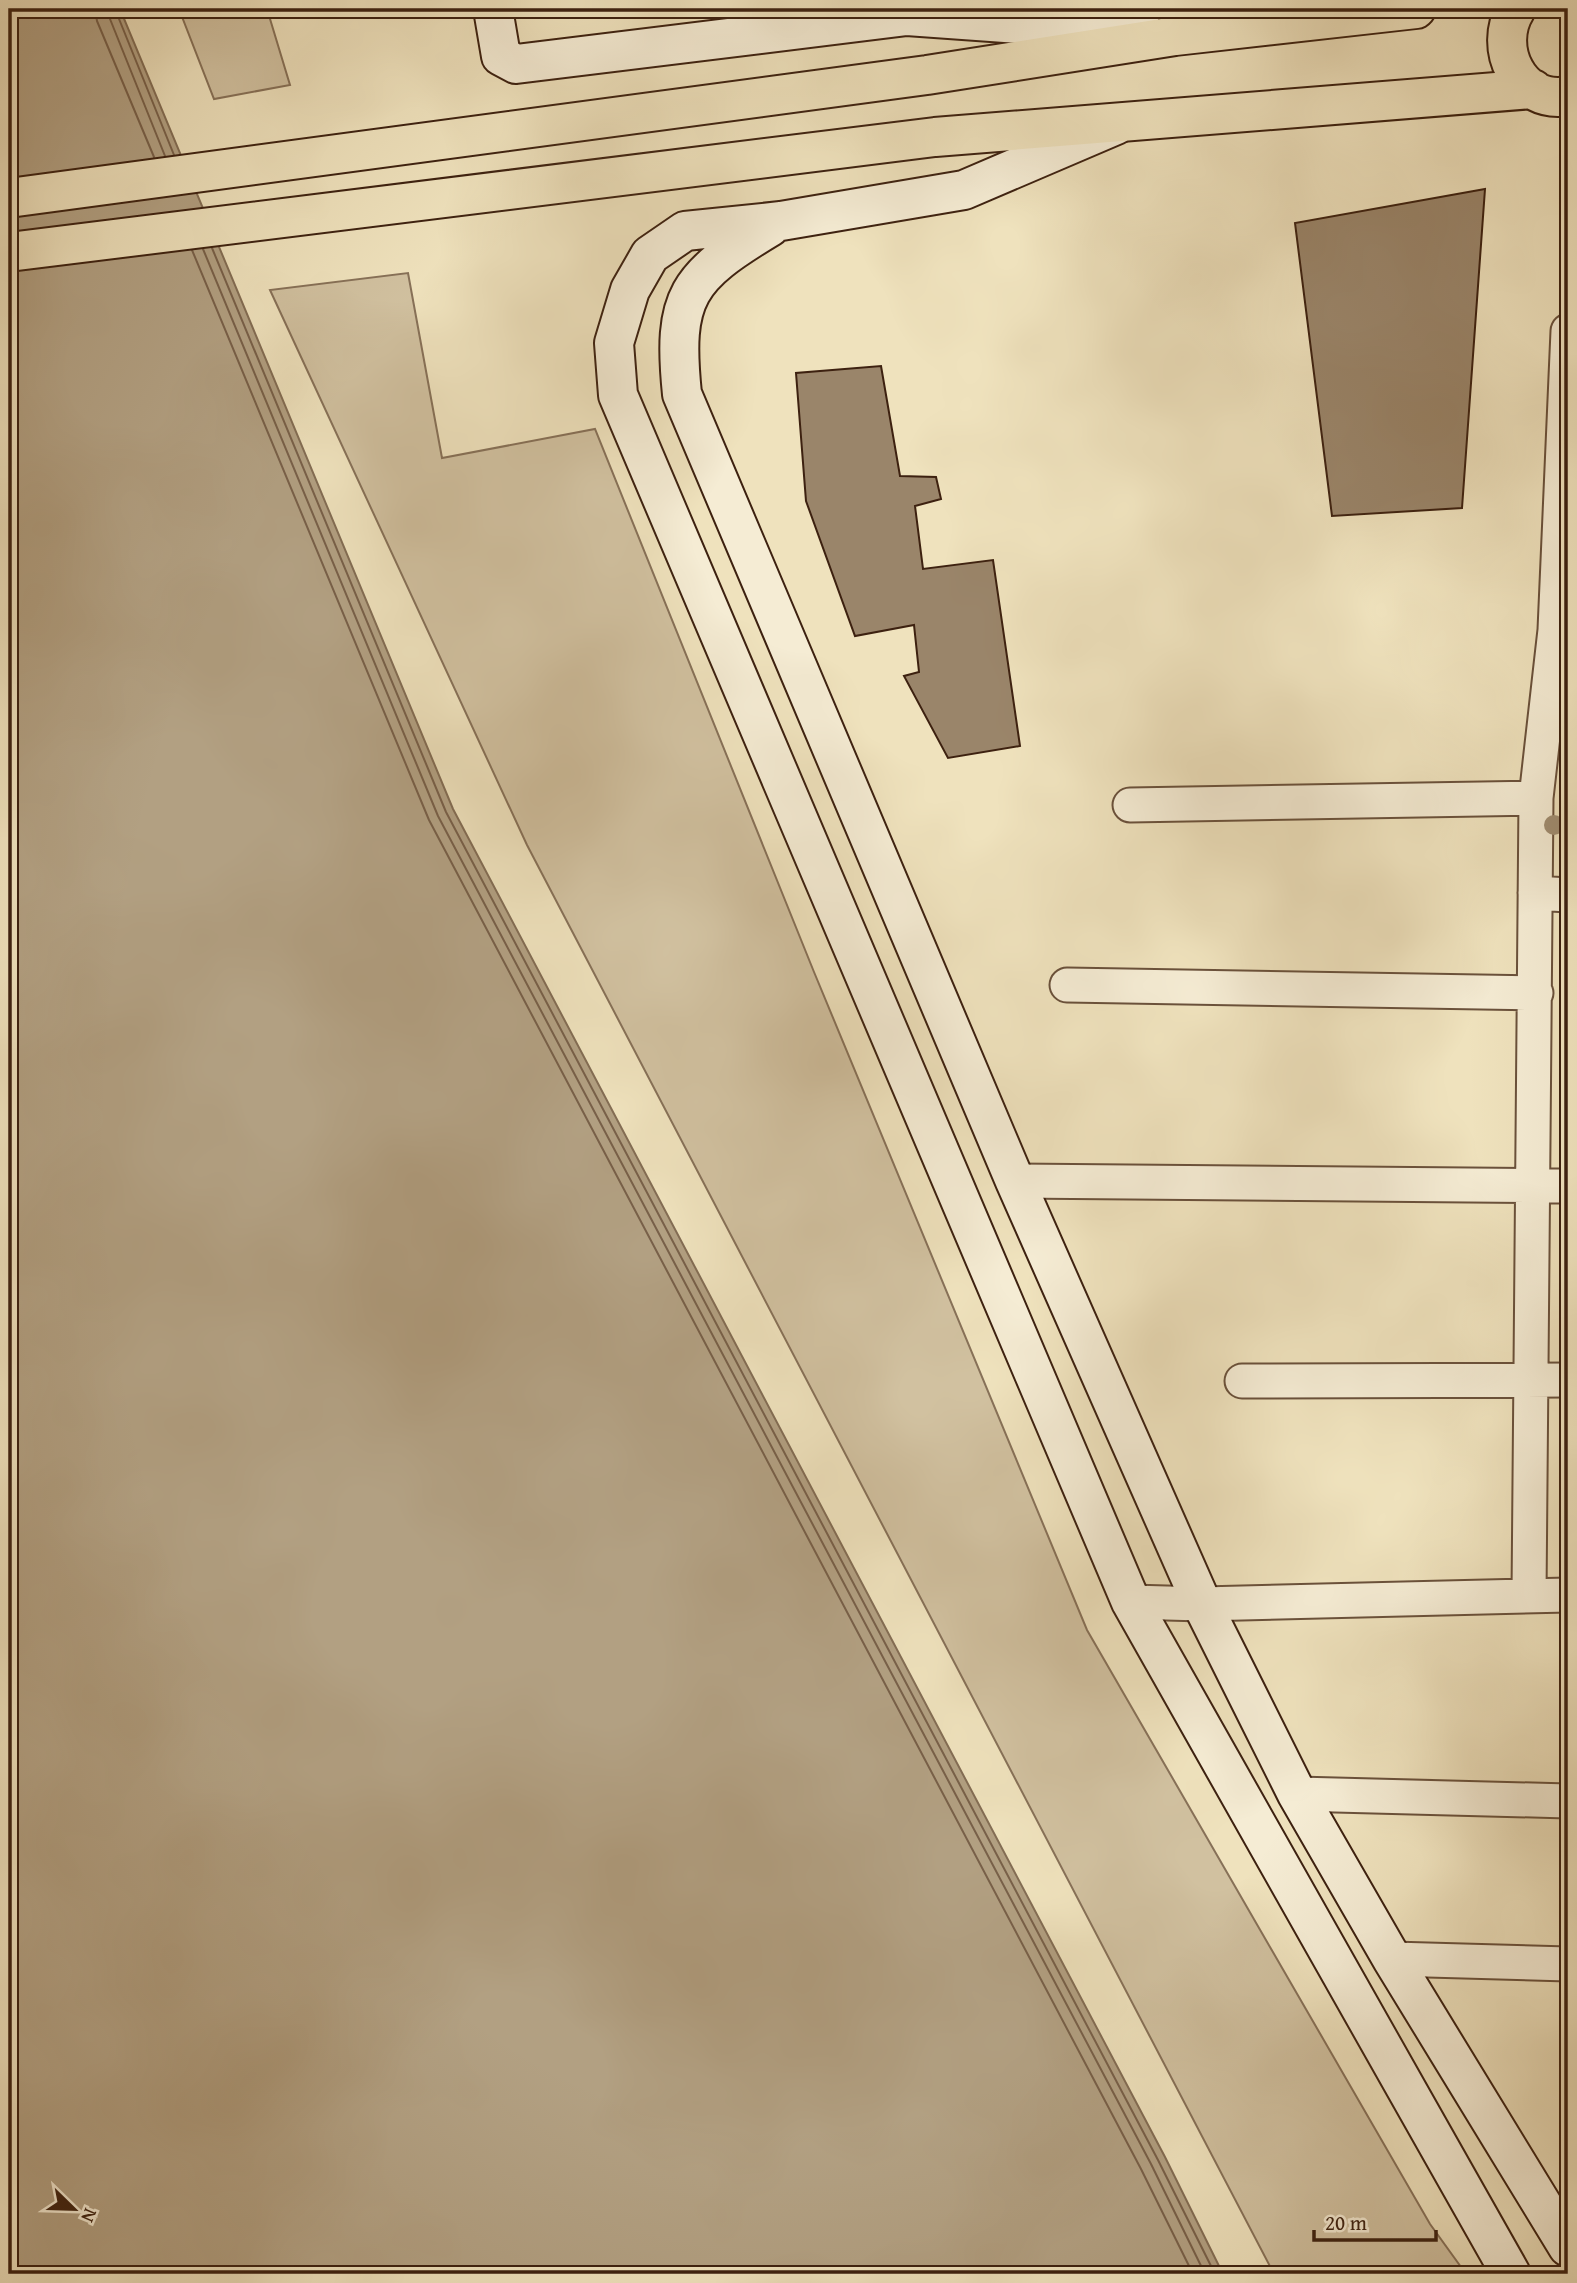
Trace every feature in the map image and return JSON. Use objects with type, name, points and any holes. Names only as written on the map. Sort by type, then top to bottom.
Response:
[{"type":"main road","points":[[9,198],[928,75],[1175,36],[1416,9]]},
{"type":"main road","points":[[1516,9],[1506,31],[1508,58],[1522,81],[1550,93]]},
{"type":"main road","points":[[9,252],[935,137],[1130,119],[1550,93]]},
{"type":"street","points":[[492,10],[500,56],[516,64],[907,16],[1175,36]]},
{"type":"street","points":[[1130,119],[964,190],[781,221],[685,231],[650,255],[630,290],[614,342],[618,395],[1131,1602],[1511,2274]]},
{"type":"street","points":[[781,221],[720,257],[697,281],[681,314],[677,347],[682,394],[1015,1181],[1202,1604],[1297,1794],[1392,1959],[1568,2247]]},
{"type":"street","points":[[1529,1595],[1536,798],[1562,631],[1568,331]]},
{"type":"street","points":[[1130,805],[1536,798]]},
{"type":"street","points":[[1535,893],[1568,895]]},
{"type":"street","points":[[1067,985],[1536,993]]},
{"type":"street","points":[[1015,1181],[1275,1181],[1568,1186]]},
{"type":"street","points":[[1242,1381],[1568,1380]]},
{"type":"street","points":[[1131,1602],[1202,1604],[1568,1595]]},
{"type":"street","points":[[1297,1794],[1568,1801]]},
{"type":"street","points":[[1392,1959],[1568,1964]]},
{"type":"shaded area","points":[[179,9],[267,9],[290,85],[214,99]]},
{"type":"shaded area","points":[[408,273],[442,458],[595,429],[814,972],[1087,1630],[1430,2224],[1466,2274],[1274,2274],[527,845],[270,290]]},
{"type":"water","points":[[9,9],[120,9],[453,809],[1165,2157],[1223,2274],[9,2274]]},
{"type":"building","points":[[1485,189],[1462,508],[1332,516],[1295,223]]},
{"type":"building","points":[[881,366],[900,476],[936,477],[941,499],[915,506],[923,569],[993,560],[1020,746],[948,758],[904,676],[919,672],[914,625],[855,636],[806,501],[796,373]]}]
